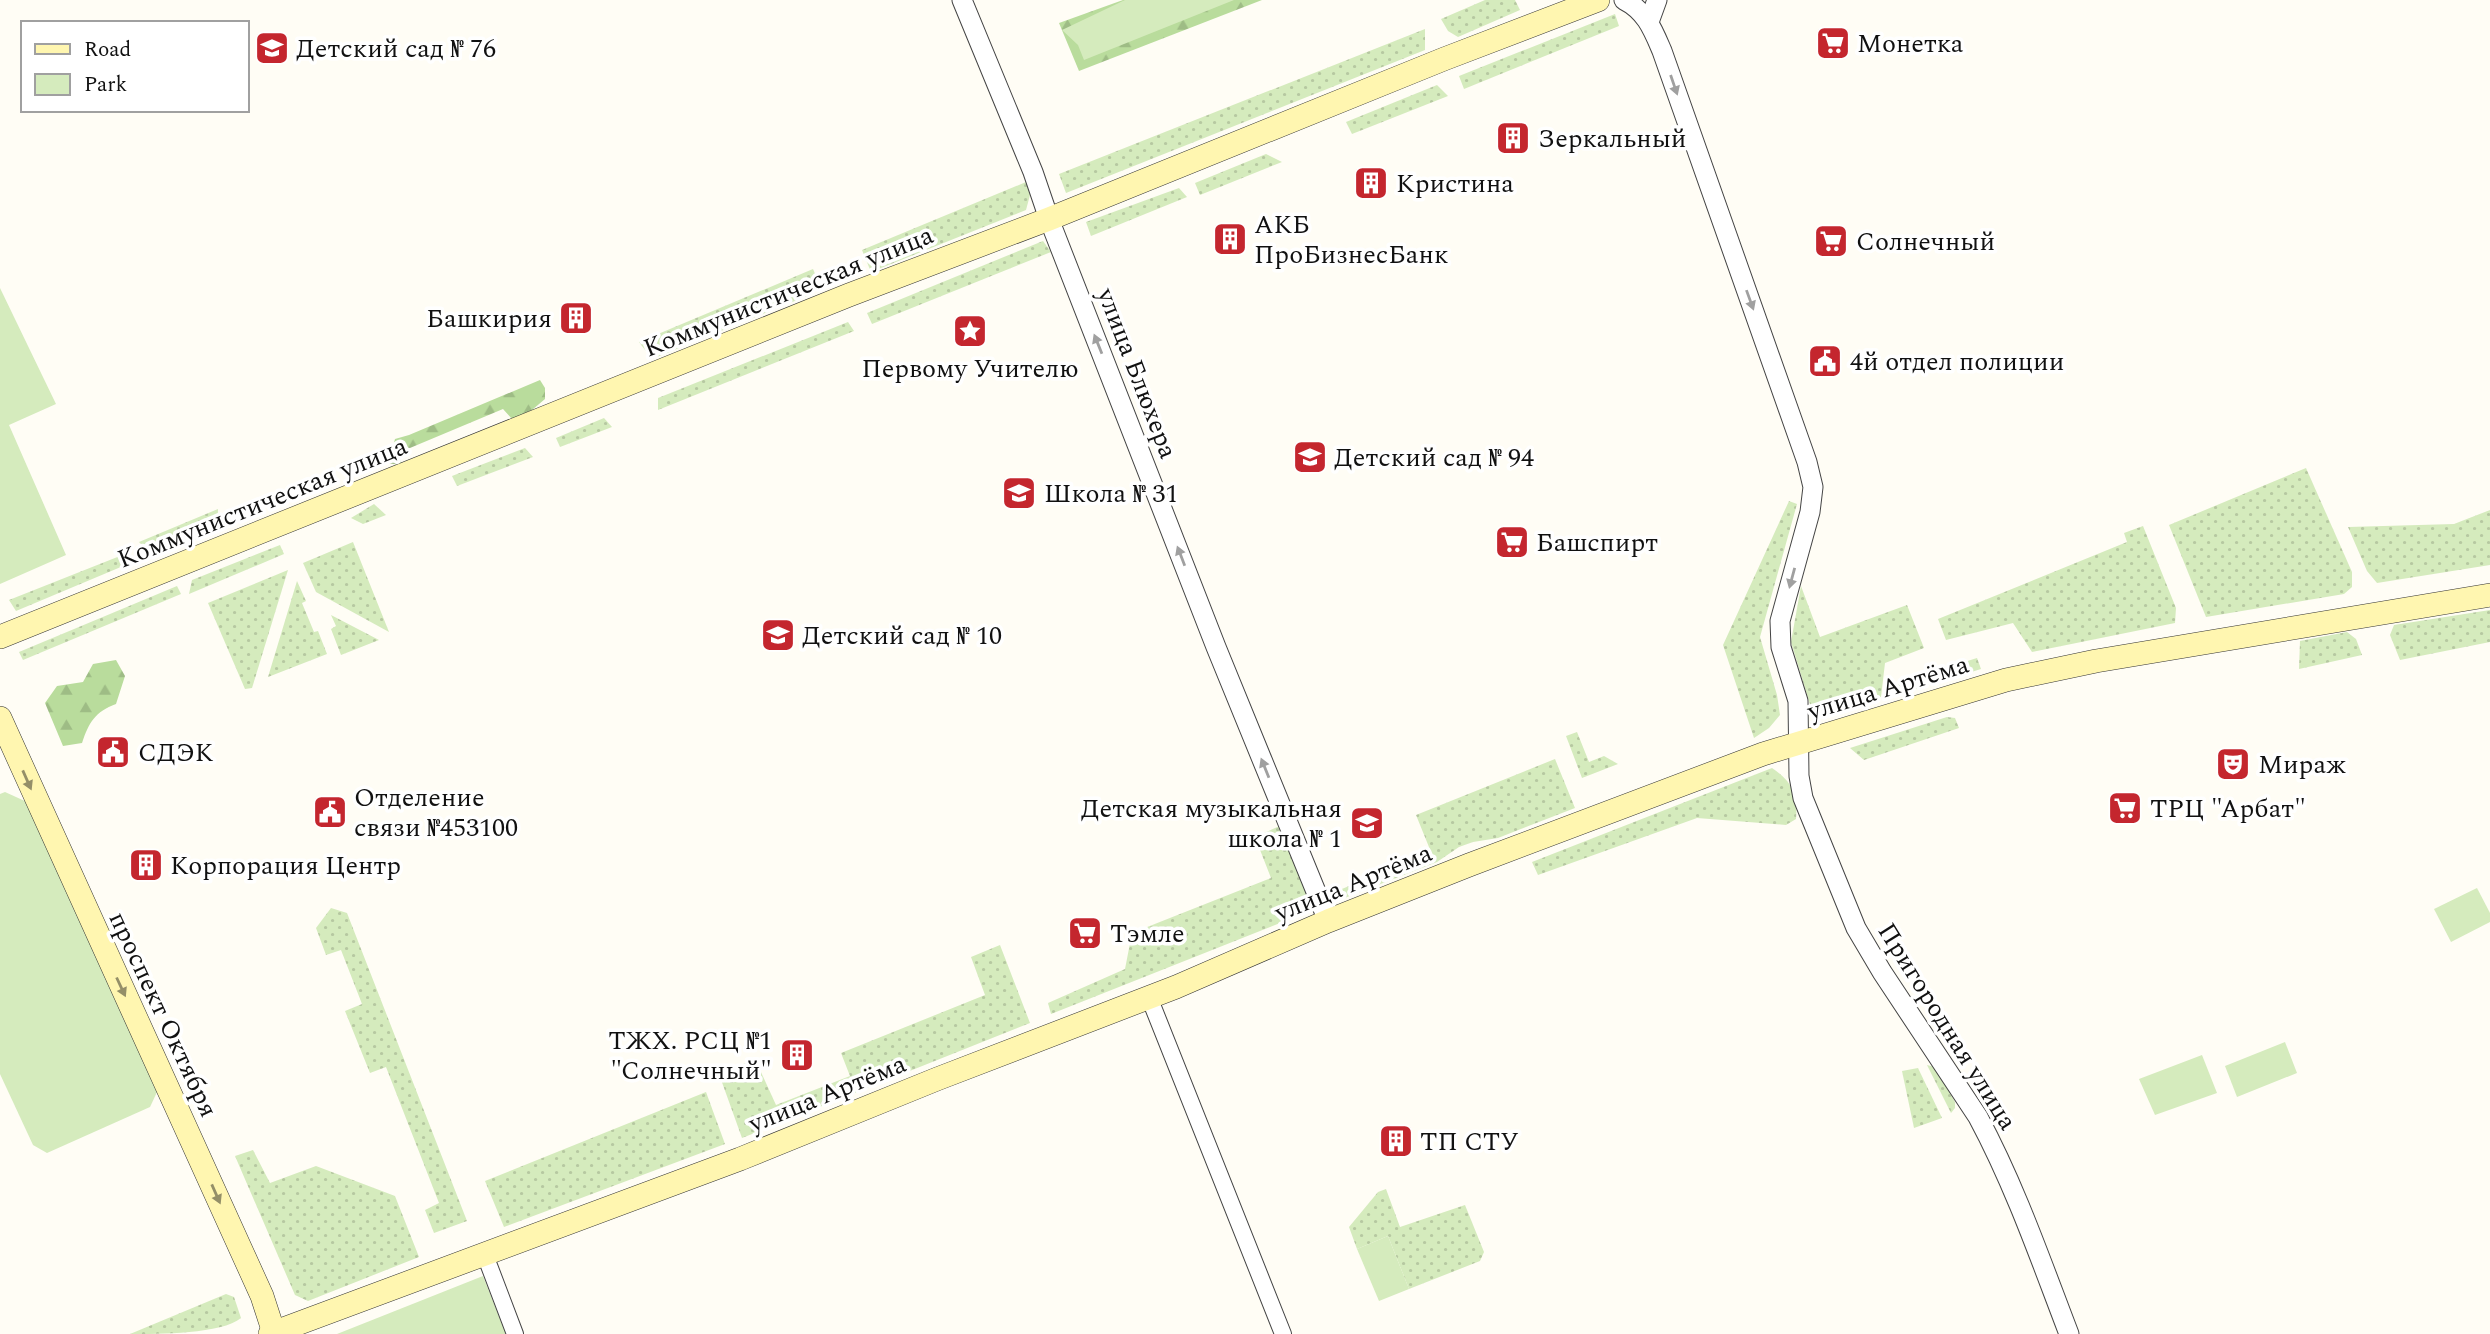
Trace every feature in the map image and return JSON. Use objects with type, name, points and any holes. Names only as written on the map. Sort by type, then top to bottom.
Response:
[{"type":"main road","name":"Коммунистическая улица","points":[[0,637],[849,295],[1049,219],[1598,0]]},
{"type":"main road","name":"улица Артёма","points":[[273,1334],[753,1154],[1149,997],[1328,921],[1763,754],[2020,677],[2096,661],[2490,595]]},
{"type":"main road","name":"проспект Октября","points":[[0,718],[262,1296],[273,1334]]},
{"type":"street","name":"улица Блюхера","points":[[962,0],[1033,172],[1216,647],[1328,921]]},
{"type":"street","points":[[1624,0],[1649,22],[1657,0]]},
{"type":"street","name":"Пригородная улица","points":[[1649,22],[1770,357],[1807,462],[1813,487],[1810,512],[1780,621],[1781,647],[1798,701],[1799,776],[1803,798],[1856,928],[1978,1117],[1991,1142],[2016,1197],[2069,1334]]},
{"type":"street","points":[[1149,997],[1283,1334]]},
{"type":"street","points":[[485,1255],[515,1334]]},
{"type":"green space","points":[[1123,0],[1262,0],[1079,71],[1059,23]]},
{"type":"green space","points":[[1125,0],[1234,0],[1084,60],[1078,45],[1062,30]]},
{"type":"green space","points":[[1485,0],[1515,0],[1520,10],[1458,37],[1448,31],[1441,19]]},
{"type":"green space","points":[[1615,14],[1619,26],[1464,89],[1459,76]]},
{"type":"green space","points":[[1425,29],[1425,50],[1066,193],[1059,174]]},
{"type":"green space","points":[[1437,85],[1448,96],[1352,134],[1346,122]]},
{"type":"green space","points":[[1266,154],[1282,162],[1200,195],[1195,183]]},
{"type":"green space","points":[[1026,182],[1030,195],[1026,210],[871,272],[862,250]]},
{"type":"green space","points":[[1179,188],[1187,197],[1091,236],[1086,222]]},
{"type":"green space","points":[[1043,241],[1051,252],[872,324],[867,313]]},
{"type":"green space","points":[[813,269],[819,283],[812,294],[652,359],[639,342]]},
{"type":"green space","points":[[0,288],[56,404],[9,425],[66,555],[0,584]]},
{"type":"green space","points":[[848,322],[854,331],[658,410],[658,398]]},
{"type":"green space","points":[[540,380],[545,388],[545,399],[532,410],[512,419],[503,409],[398,453],[402,465],[378,462],[393,446],[395,439]]},
{"type":"green space","points":[[604,418],[612,427],[560,447],[556,438]]},
{"type":"green space","points":[[525,448],[533,457],[457,486],[452,476]]},
{"type":"green space","points":[[2306,468],[2352,572],[2352,587],[2344,594],[2206,617],[2169,525]]},
{"type":"green space","points":[[1789,501],[1797,504],[1760,637],[1780,715],[1769,728],[1754,738],[1723,645]]},
{"type":"green space","points":[[374,504],[386,515],[363,524],[351,518]]},
{"type":"green space","points":[[218,509],[214,529],[201,537],[158,551],[148,550],[139,542]]},
{"type":"green space","points":[[2490,510],[2490,565],[2377,583],[2367,571],[2348,527],[2454,524]]},
{"type":"green space","points":[[2143,526],[2176,608],[2175,623],[2032,652],[2013,623],[1946,640],[1938,619],[2127,542],[2124,533]]},
{"type":"green space","points":[[353,542],[389,632],[316,592],[303,563]]},
{"type":"green space","points":[[280,545],[284,554],[189,594],[192,580]]},
{"type":"green space","points":[[125,554],[129,556],[128,564],[16,611],[9,600]]},
{"type":"green space","points":[[288,570],[252,688],[245,689],[208,603]]},
{"type":"green space","points":[[297,581],[306,601],[302,603],[327,654],[268,677]]},
{"type":"green space","points":[[177,586],[181,594],[23,660],[19,652]]},
{"type":"green space","points":[[1801,586],[1820,637],[1907,605],[1924,648],[1885,663],[1881,697],[1822,718],[1812,711],[1791,642]]},
{"type":"green space","points":[[2490,610],[2490,642],[2400,660],[2390,635],[2394,625]]},
{"type":"green space","points":[[331,615],[379,640],[341,655],[331,629],[336,626]]},
{"type":"green space","points":[[2347,632],[2356,639],[2362,655],[2299,669],[2300,641]]},
{"type":"green space","points":[[1977,658],[1981,669],[1897,695],[1898,683]]},
{"type":"green space","points":[[116,660],[125,676],[116,704],[94,719],[82,743],[63,746],[45,703],[57,686],[83,682],[93,664]]},
{"type":"green space","points":[[1947,717],[1955,718],[1959,728],[1864,760],[1850,748]]},
{"type":"green space","points":[[1577,732],[1589,762],[1604,756],[1618,764],[1582,778],[1566,736]]},
{"type":"green space","points":[[1555,759],[1575,808],[1498,838],[1459,847],[1437,862],[1342,899],[1337,891],[1431,852],[1416,815]]},
{"type":"green space","points":[[1772,768],[1789,784],[1795,796],[1796,819],[1786,825],[1697,818],[1538,875],[1532,862]]},
{"type":"green space","points":[[5,792],[27,802],[158,1090],[150,1107],[47,1153],[33,1145],[0,1074],[0,794]]},
{"type":"green space","points":[[1284,824],[1318,908],[1051,1014],[1048,1003],[1125,969],[1132,933],[1271,878],[1255,837]]},
{"type":"green space","points":[[2477,888],[2490,913],[2490,922],[2451,942],[2434,909]]},
{"type":"green space","points":[[331,908],[347,913],[467,1221],[434,1233],[425,1210],[439,1203],[386,1067],[370,1073],[345,1011],[362,1004],[341,950],[326,955],[316,928]]},
{"type":"green space","points":[[1000,945],[1030,1023],[742,1138],[719,1074],[755,1059],[776,1105],[850,1076],[841,1053],[985,995],[971,957]]},
{"type":"green space","points":[[2285,1042],[2297,1073],[2237,1097],[2225,1066]]},
{"type":"green space","points":[[2202,1055],[2217,1093],[2155,1115],[2139,1079]]},
{"type":"green space","points":[[1927,1065],[1935,1067],[1955,1102],[1951,1113]]},
{"type":"green space","points":[[1918,1068],[1942,1118],[1914,1128],[1902,1071]]},
{"type":"green space","points":[[706,1092],[725,1144],[504,1227],[485,1181]]},
{"type":"green space","points":[[253,1150],[270,1183],[316,1166],[395,1196],[419,1257],[308,1301],[295,1295],[235,1156]]},
{"type":"green space","points":[[1386,1189],[1400,1227],[1465,1205],[1484,1252],[1480,1261],[1409,1289],[1388,1236],[1357,1249],[1349,1227],[1378,1192]]},
{"type":"green space","points":[[1388,1236],[1409,1289],[1379,1301],[1357,1249]]},
{"type":"green space","points":[[483,1276],[506,1334],[337,1334]]},
{"type":"green space","points":[[226,1294],[234,1297],[241,1318],[232,1323],[189,1332],[130,1334]]},
{"type":"place","name":"Монетка","points":[[1833,43]]},
{"type":"place","name":"Детский сад № 76","points":[[272,48]]},
{"type":"place","name":"Зеркальный","points":[[1513,138]]},
{"type":"place","name":"Кристина","points":[[1371,183]]},
{"type":"place","name":"АКБ ПроБизнесБанк","points":[[1230,239]]},
{"type":"place","name":"Солнечный","points":[[1831,241]]},
{"type":"place","name":"Башкирия","points":[[576,318]]},
{"type":"place","name":"Первому Учителю","points":[[970,331]]},
{"type":"place","name":"4й отдел полиции","points":[[1825,361]]},
{"type":"place","name":"Детский сад № 94","points":[[1310,457]]},
{"type":"place","name":"Школа № 31","points":[[1019,493]]},
{"type":"place","name":"Башспирт","points":[[1512,542]]},
{"type":"place","name":"Детский сад № 10","points":[[778,635]]},
{"type":"place","name":"СДЭК","points":[[113,752]]},
{"type":"place","name":"Мираж","points":[[2233,764]]},
{"type":"place","name":"ТРЦ \"Арбат\"","points":[[2125,808]]},
{"type":"place","name":"Отделение связи №453100","points":[[330,812]]},
{"type":"place","name":"Детская музыкальная школа № 1","points":[[1367,823]]},
{"type":"place","name":"Корпорация Центр","points":[[146,865]]},
{"type":"place","name":"Тэмле","points":[[1085,933]]},
{"type":"place","name":"ТЖХ. РСЦ №1 \"Солнечный\"","points":[[797,1055]]},
{"type":"place","name":"ТП СТУ","points":[[1396,1141]]}]
